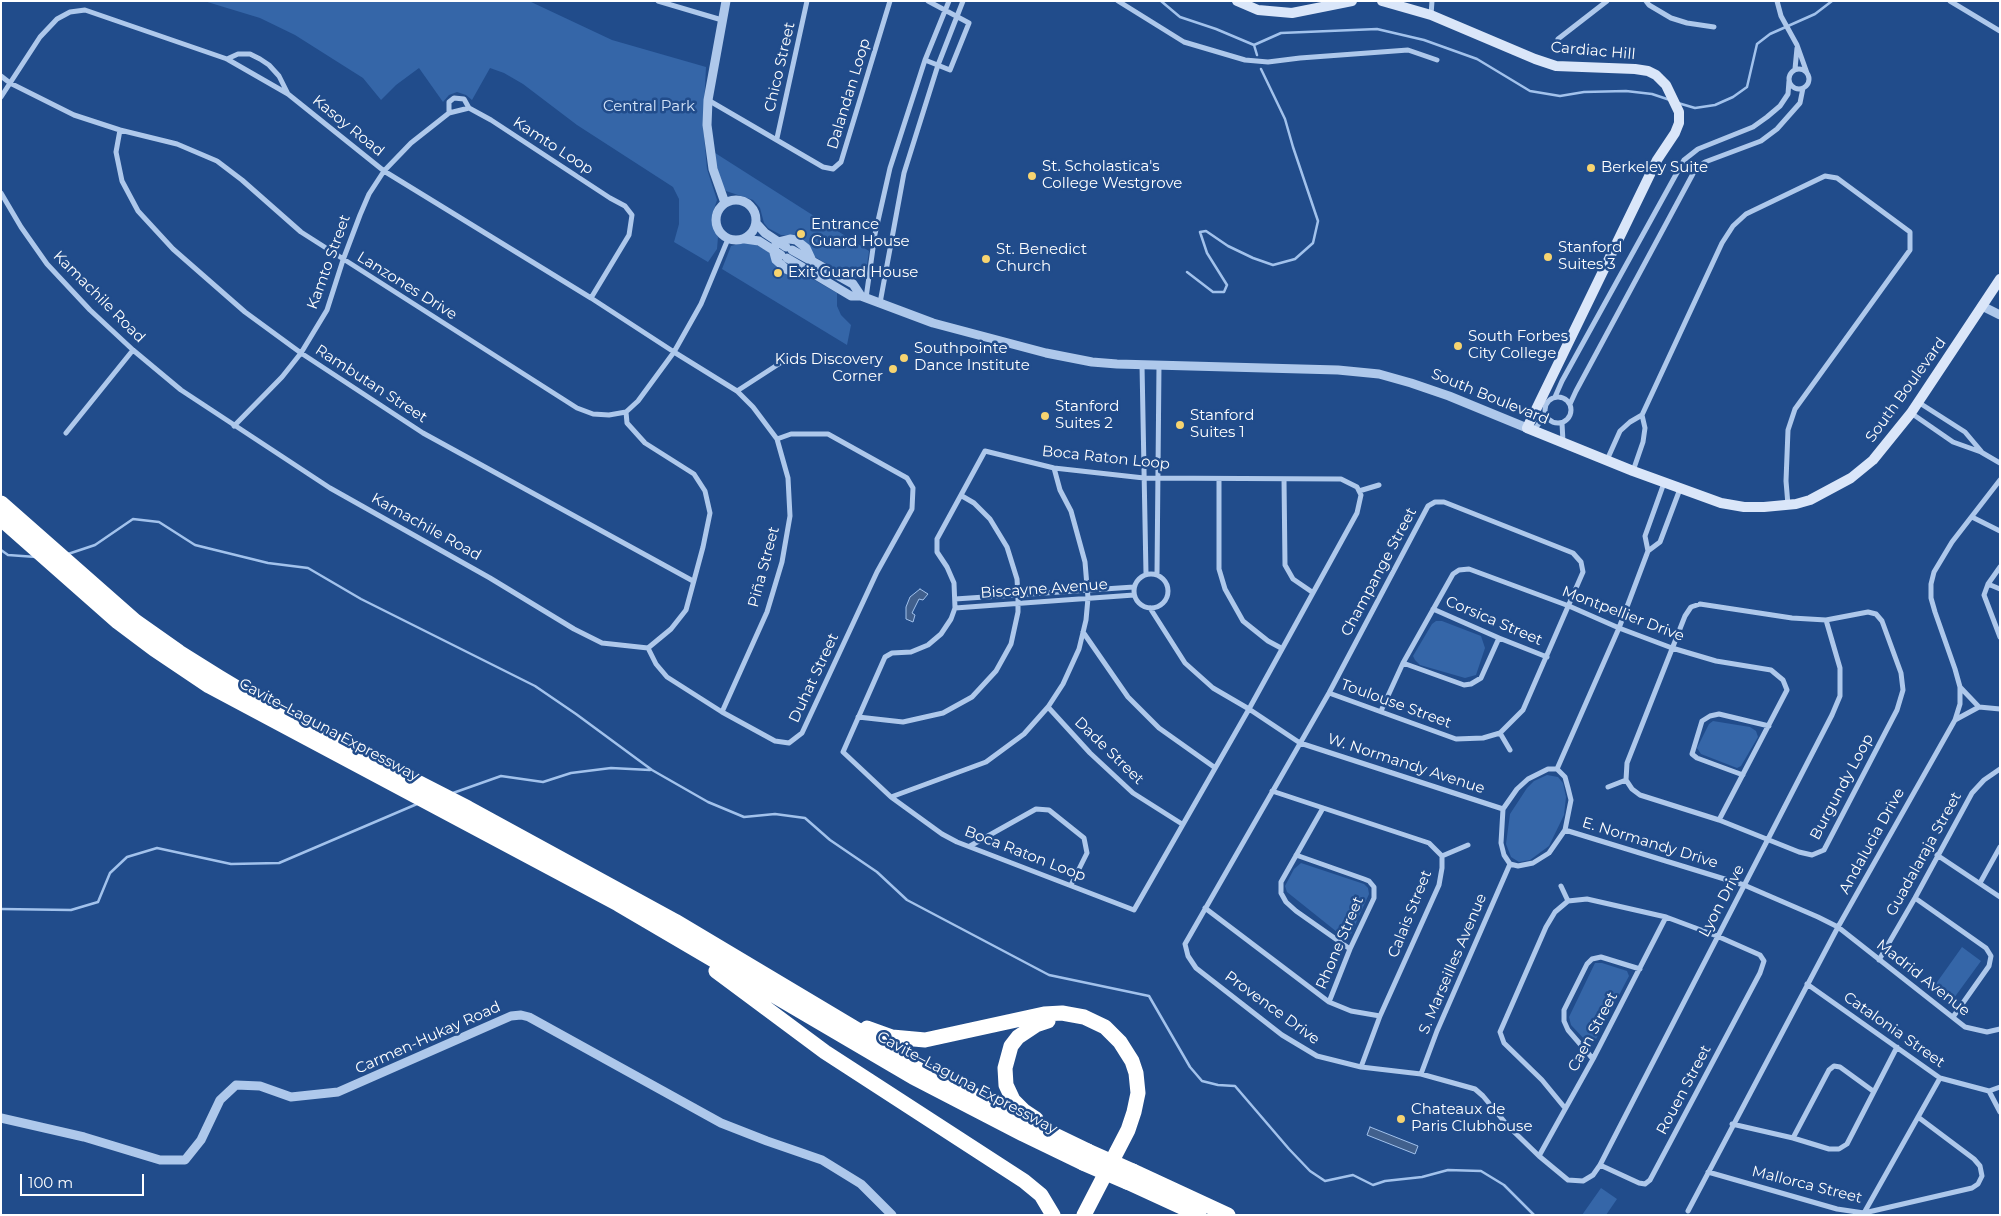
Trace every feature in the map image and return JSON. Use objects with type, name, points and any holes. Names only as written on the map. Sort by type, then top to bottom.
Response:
[{"type":"highway","name":"Cavite–Laguna Expressway","points":[[1,503],[154,649],[217,691],[451,816],[571,878],[671,926]]},
{"type":"highway","name":"Cavite–Laguna Expressway","points":[[1,519],[109,607],[257,700],[468,808],[671,926],[726,966],[913,1077],[1023,1134],[1086,1157]]},
{"type":"highway","points":[[671,926],[813,1004],[882,1034],[914,1040],[938,1038],[1053,1013],[1073,1014],[1105,1027],[1120,1042],[1132,1061],[1138,1084],[1138,1093],[1128,1130],[1084,1215]]},
{"type":"highway","points":[[671,926],[698,958],[825,1052],[1029,1184],[1046,1201],[1053,1215]]},
{"type":"highway","name":"Cavite–Laguna Expressway","points":[[813,1004],[962,1090],[1086,1157],[1130,1177],[1228,1215]]},
{"type":"highway","points":[[1076,1215],[1124,1117],[1128,1105],[1128,1079],[1121,1056],[1109,1041],[1095,1030],[1084,1024],[1060,1020],[1036,1025],[1018,1037],[1011,1046],[1006,1058],[1005,1078],[1010,1093],[1024,1111],[1086,1157]]},
{"type":"highway","name":"Cavite–Laguna Expressway","points":[[1130,1177],[1198,1215]]},
{"type":"main road","points":[[1237,1],[1258,10],[1292,13],[1352,1]]},
{"type":"main road","name":"Cardiac Hill","points":[[1382,1],[1431,15],[1556,66],[1634,69],[1648,72],[1656,75],[1666,85],[1679,112],[1679,123],[1675,132],[1657,160],[1530,429]]},
{"type":"main road","name":"South Boulevard","points":[[1530,429],[1664,483],[1722,503],[1744,507],[1788,505],[1810,500],[1850,478],[1873,460],[1911,413],[2000,280]]},
{"type":"street","points":[[658,1],[722,20]]},
{"type":"street","points":[[725,203],[712,169],[707,125],[708,100],[726,1]]},
{"type":"street","name":"Chico Street","points":[[777,138],[807,1]]},
{"type":"street","name":"Dalandan Loop","points":[[708,100],[777,138],[823,167],[833,169],[841,162],[890,1]]},
{"type":"street","points":[[925,60],[950,70],[969,24],[957,15],[928,1]]},
{"type":"street","points":[[864,297],[875,234],[890,168],[925,60],[949,1]]},
{"type":"street","points":[[880,303],[904,173],[938,65],[963,1]]},
{"type":"street","points":[[1118,1],[1184,42],[1245,60],[1268,62],[1408,50],[1437,60]]},
{"type":"street","points":[[1431,15],[1432,1]]},
{"type":"street","points":[[1558,39],[1607,1]]},
{"type":"street","points":[[1646,1],[1649,5],[1671,18],[1687,23],[1714,27]]},
{"type":"street","points":[[1546,414],[1554,422],[1562,422],[1569,417],[1571,413],[1570,404],[1576,391],[1695,170],[1705,162],[1761,141],[1790,116],[1800,102],[1803,88],[1808,83],[1807,73],[1797,45],[1775,1]]},
{"type":"street","points":[[1950,1],[2000,31]]},
{"type":"street","name":"Kasoy Road","points":[[10,83],[40,37],[51,25],[70,12],[85,10],[227,59],[288,94],[384,171],[591,298],[674,352]]},
{"type":"street","points":[[1530,429],[1546,414],[1547,403],[1555,397],[1562,381],[1684,160],[1698,149],[1753,127],[1780,106],[1788,94],[1790,74],[1795,69],[1797,45]]},
{"type":"street","points":[[227,59],[238,54],[250,54],[260,59],[279,76],[288,94]]},
{"type":"street","points":[[1795,69],[1802,69],[1807,73]]},
{"type":"street","name":"Lanzones Drive","points":[[1,76],[10,83],[74,115],[120,130],[177,144],[217,161],[242,180],[301,232],[577,408],[593,414],[609,415],[626,412]]},
{"type":"street","points":[[1789,81],[1795,88],[1803,88]]},
{"type":"street","points":[[1,97],[10,83]]},
{"type":"street","points":[[384,171],[411,143],[449,113],[468,108],[464,99],[454,98],[449,102],[449,113]]},
{"type":"street","name":"Kamto Loop","points":[[468,108],[491,120],[625,206],[632,215],[628,235],[591,298]]},
{"type":"street","name":"Rambutan Street","points":[[120,130],[116,152],[122,181],[138,211],[180,256],[245,312],[301,353],[423,434],[693,581]]},
{"type":"street","name":"Kamto Street","points":[[234,426],[282,377],[301,353],[328,310],[343,260],[369,194],[384,171]]},
{"type":"street","points":[[1607,460],[1620,432],[1630,422],[1642,416],[1722,243],[1733,226],[1746,214],[1825,176],[1837,178],[1910,232],[1910,250],[1795,409],[1788,430],[1786,481],[1788,505]]},
{"type":"street","name":"Kamachile Road","points":[[1,193],[20,227],[47,264],[90,310],[133,350],[181,390],[330,488],[490,578],[574,628],[602,643],[648,648]]},
{"type":"street","points":[[738,200],[750,205],[754,210],[756,223],[754,230],[745,239],[740,241],[728,239],[718,231],[715,219],[720,207],[725,203],[738,200]]},
{"type":"street","name":"South Boulevard","points":[[756,223],[783,250],[812,274],[851,296],[864,297],[933,323],[1038,351],[1092,362],[1338,370],[1379,374],[1411,382],[1530,429]]},
{"type":"street","points":[[648,648],[671,629],[686,610],[704,547],[710,513],[705,491],[694,474],[645,443],[627,423],[626,412],[638,401],[674,352],[701,304],[728,239]]},
{"type":"street","name":"South Boulevard","points":[[745,239],[759,241],[812,261],[853,284],[864,297]]},
{"type":"street","name":"South Boulevard","points":[[812,261],[802,243],[790,239],[776,260],[786,269],[793,272],[812,274]]},
{"type":"street","points":[[1982,306],[2000,315]]},
{"type":"street","points":[[66,433],[133,350]]},
{"type":"street","name":"Piña Street","points":[[674,352],[737,391],[753,407],[777,439],[788,478],[790,516],[782,562],[766,612],[722,712]]},
{"type":"street","points":[[737,391],[788,358]]},
{"type":"street","points":[[1142,365],[1146,574]]},
{"type":"street","points":[[1157,574],[1159,365]]},
{"type":"street","points":[[1555,397],[1562,397],[1570,404]]},
{"type":"street","points":[[1918,402],[1965,432],[1981,452]]},
{"type":"street","points":[[1911,413],[1953,442],[1981,452],[2000,463]]},
{"type":"street","points":[[1633,471],[1643,442],[1645,428],[1642,416]]},
{"type":"street","points":[[1562,422],[1563,442]]},
{"type":"street","name":"Duhat Street","points":[[648,648],[656,664],[668,677],[722,712],[775,741],[789,743],[802,733],[877,572],[912,510],[913,488],[907,478],[828,434],[791,434],[777,439]]},
{"type":"street","name":"Boca Raton Loop","points":[[985,451],[1054,468],[1144,478],[1341,479],[1357,487],[1361,495],[1357,513],[1249,709],[1214,767],[1134,910],[942,834],[892,797],[843,752],[885,657],[892,653],[911,652],[928,645],[941,634],[955,608],[954,583],[947,567],[937,552],[938,539],[985,451]]},
{"type":"street","points":[[892,797],[986,762],[1024,734],[1048,707],[1063,684],[1079,650],[1088,598],[1085,562],[1071,512],[1060,490],[1054,468]]},
{"type":"street","points":[[1219,479],[1219,569],[1225,589],[1243,620],[1268,641],[1281,648]]},
{"type":"street","points":[[1284,479],[1286,565],[1293,579],[1312,592]]},
{"type":"street","name":"Andalucia Drive","points":[[1688,1211],[1807,984],[1955,720],[1960,704],[1960,687],[1931,598],[1931,584],[1934,572],[1952,542],[2000,480]]},
{"type":"street","points":[[1648,551],[1645,536],[1664,483]]},
{"type":"street","points":[[1359,491],[1379,485]]},
{"type":"street","points":[[1557,769],[1618,628],[1648,551],[1660,542],[1680,488]]},
{"type":"street","points":[[858,717],[903,722],[943,713],[972,697],[996,671],[1011,644],[1018,612],[1018,595],[1017,579],[1007,547],[990,519],[974,503],[962,496]]},
{"type":"street","name":"Champange Street","points":[[1300,743],[1428,506],[1435,502],[1444,502],[1573,553],[1581,562],[1583,572],[1569,606]]},
{"type":"street","points":[[1972,517],[2000,531]]},
{"type":"street","points":[[2000,567],[1988,584],[1984,595],[2000,637]]},
{"type":"street","name":"Montpellier Drive","points":[[1381,711],[1403,664],[1453,574],[1459,570],[1469,569],[1569,606],[1618,628],[1672,648],[1716,661],[1772,670],[1783,680],[1787,690],[1719,820]]},
{"type":"street","points":[[1146,574],[1157,574],[1166,581],[1168,597],[1161,606],[1150,608],[1140,604],[1134,595],[1134,587],[1137,581],[1146,574]]},
{"type":"street","points":[[1988,584],[2000,589]]},
{"type":"street","name":"Biscayne Avenue","points":[[955,599],[1134,587]]},
{"type":"street","name":"Biscayne Avenue","points":[[955,608],[1134,595]]},
{"type":"street","name":"Burgundy Loop","points":[[1700,604],[1792,618],[1826,620],[1868,612],[1876,614],[1882,621],[1901,673],[1903,690],[1898,710],[1824,850],[1812,855],[1719,820],[1640,795],[1632,789],[1626,780],[1627,764],[1672,648],[1685,616],[1691,607],[1700,604]]},
{"type":"street","points":[[1510,750],[1500,733],[1524,710],[1569,606]]},
{"type":"street","name":"W. Normandy Avenue","points":[[1150,608],[1185,663],[1213,688],[1300,743],[1503,809]]},
{"type":"street","name":"Corsica Street","points":[[1432,609],[1547,657]]},
{"type":"street","name":"Lyon Drive","points":[[1583,1181],[1593,1175],[1600,1164],[1832,715],[1840,696],[1840,668],[1826,620]]},
{"type":"street","points":[[1083,632],[1128,697],[1159,728],[1214,767]]},
{"type":"street","points":[[1403,664],[1464,685],[1471,684],[1481,678],[1499,638]]},
{"type":"street","points":[[1960,687],[1979,707]]},
{"type":"street","name":"Toulouse Street","points":[[1328,693],[1456,739],[1483,738],[1500,733]]},
{"type":"street","name":"Dade Street","points":[[1048,707],[1090,753],[1133,793],[1182,824]]},
{"type":"street","points":[[1955,720],[1979,707],[2000,709]]},
{"type":"street","points":[[1743,775],[1696,758],[1692,754],[1702,721],[1710,716],[1719,714],[1769,726]]},
{"type":"street","name":"Provence Drive","points":[[1300,743],[1185,944],[1188,956],[1196,968],[1282,1035],[1317,1056],[1360,1067],[1421,1074],[1475,1089],[1508,1126],[1539,1156],[1568,1180],[1583,1181]]},
{"type":"street","points":[[1548,769],[1557,769],[1565,777],[1571,800],[1565,830],[1549,853],[1533,863],[1518,866],[1510,864],[1504,855],[1501,843],[1503,809],[1517,789],[1528,779],[1548,769]]},
{"type":"street","name":"Guadalaraja Street","points":[[1879,960],[1972,793],[1984,780],[2000,769]]},
{"type":"street","points":[[1608,787],[1626,780]]},
{"type":"street","name":"Calais Street","points":[[1272,791],[1429,843],[1442,856],[1439,885],[1380,1016],[1360,1067]]},
{"type":"street","points":[[1323,808],[1282,882],[1281,893],[1296,911],[1350,949]]},
{"type":"street","points":[[970,846],[1036,809],[1049,810],[1084,838],[1087,853],[1071,885]]},
{"type":"street","name":"E. Normandy Drive","points":[[1565,830],[1744,884],[1838,927]]},
{"type":"street","points":[[1442,856],[1468,845]]},
{"type":"street","points":[[1980,883],[2000,847]]},
{"type":"street","name":"Rhone Street","points":[[1296,855],[1369,881],[1374,887],[1374,898],[1350,949],[1329,1002]]},
{"type":"street","points":[[1937,855],[2000,897]]},
{"type":"street","name":"S. Marseilles Avenue","points":[[1421,1074],[1437,1031],[1510,864]]},
{"type":"street","points":[[1561,886],[1568,901]]},
{"type":"street","points":[[1915,898],[1986,948],[1991,956],[1989,966],[1953,1017]]},
{"type":"street","points":[[1565,1108],[1542,1080],[1504,1043],[1500,1032],[1546,927],[1555,912],[1568,901],[1586,899],[1666,917],[1717,936]]},
{"type":"street","name":"Rhone Street","points":[[1205,908],[1329,1002],[1351,1011],[1380,1016]]},
{"type":"street","name":"Caen Street","points":[[1539,1156],[1593,1059],[1666,917]]},
{"type":"street","name":"Madrid Avenue","points":[[1838,927],[1965,1027],[1987,1032],[2000,1029]]},
{"type":"street","name":"Rouen Street","points":[[1600,1164],[1639,1183],[1645,1184],[1650,1180],[1760,973],[1764,961],[1754,950],[1717,936]]},
{"type":"street","points":[[1593,1059],[1568,1030],[1564,1021],[1564,1010],[1587,964],[1592,959],[1602,957],[1640,969]]},
{"type":"street","name":"Catalonia Street","points":[[1807,984],[1940,1078],[1989,1091]]},
{"type":"street","name":"Carmen-Hukay Road","points":[[1,1118],[84,1137],[160,1160],[184,1160],[201,1140],[220,1100],[236,1085],[260,1086],[291,1097],[338,1092],[511,1016],[521,1015],[529,1017],[721,1123],[822,1160],[861,1184],[892,1215]]},
{"type":"street","points":[[1732,1124],[1793,1138],[1829,1149],[1838,1149],[1847,1144],[1897,1047]]},
{"type":"street","points":[[1793,1138],[1829,1070],[1834,1066],[1840,1067],[1873,1091]]},
{"type":"street","points":[[1864,1213],[1940,1078]]},
{"type":"street","points":[[2000,1088],[1989,1091],[2000,1112]]},
{"type":"street","name":"Mallorca Street","points":[[1708,1172],[1837,1209],[1864,1213],[1972,1188],[1978,1184],[1982,1176],[1980,1166],[1974,1159],[1918,1117]]},
{"type":"green space","name":"Central Park","points":[[204,1],[529,1],[612,40],[706,67],[703,125],[707,169],[717,200],[712,215],[714,230],[718,237],[717,249],[708,262],[674,242],[679,224],[679,199],[673,187],[577,125],[523,84],[504,73],[490,68],[472,100],[466,95],[457,92],[449,95],[443,102],[419,68],[396,85],[381,100],[363,78],[295,35],[260,18]]},
{"type":"green space","points":[[712,151],[869,251],[864,275],[853,279],[815,257],[795,236],[781,235],[768,228],[764,223],[760,208],[753,200],[726,191],[723,187]]},
{"type":"green space","points":[[749,241],[768,251],[777,267],[790,275],[801,275],[811,278],[837,293],[837,306],[841,315],[851,325],[847,345],[722,269],[731,246]]},
{"type":"green space","points":[[1436,621],[1442,621],[1481,636],[1485,648],[1476,675],[1465,678],[1420,665],[1415,660],[1413,656],[1432,624]]},
{"type":"green space","points":[[1713,721],[1750,727],[1756,731],[1758,737],[1741,766],[1737,768],[1701,754],[1697,748],[1709,724]]},
{"type":"green space","points":[[1547,775],[1558,777],[1563,783],[1566,797],[1564,815],[1549,846],[1530,860],[1519,862],[1511,857],[1506,844],[1510,814],[1527,788],[1534,781]]},
{"type":"green space","points":[[1301,863],[1364,884],[1368,888],[1369,894],[1351,934],[1342,936],[1287,892],[1285,886],[1294,869]]},
{"type":"green space","points":[[1962,947],[1981,961],[1954,998],[1935,985]]},
{"type":"green space","points":[[1595,963],[1602,963],[1627,971],[1629,976],[1596,1039],[1592,1042],[1586,1041],[1571,1025],[1569,1017]]},
{"type":"green space","points":[[1601,1188],[1617,1199],[1606,1215],[1582,1215]]},
{"type":"shaded area","points":[[920,589],[928,594],[923,600],[919,599],[912,613],[915,615],[913,622],[906,619],[906,607],[910,597]]},
{"type":"shaded area","points":[[1370,1127],[1418,1146],[1415,1154],[1367,1135]]},
{"type":"waterway","points":[[1161,1],[1180,17],[1216,29],[1254,45],[1281,33],[1377,29],[1424,40],[1477,59],[1530,91],[1560,96],[1584,92],[1626,91],[1652,94],[1670,100]]},
{"type":"waterway","points":[[1678,103],[1695,108],[1715,105],[1733,97],[1747,87],[1757,44],[1770,34],[1815,14],[1832,1]]},
{"type":"waterway","points":[[1254,45],[1257,55]]},
{"type":"waterway","points":[[1187,272],[1213,292],[1224,292],[1227,285],[1207,253],[1200,232],[1206,231],[1228,246],[1273,265],[1295,259],[1313,243],[1318,221],[1285,119],[1261,69]]},
{"type":"waterway","points":[[68,554],[95,545],[133,519],[159,522],[195,545],[268,563],[308,568],[361,599],[535,686],[652,770],[708,802],[744,817],[775,814],[805,818],[830,840],[877,872],[907,900],[1049,975],[1149,996],[1190,1067],[1202,1081],[1218,1085],[1235,1086],[1289,1149],[1310,1171],[1325,1181],[1353,1175],[1373,1185],[1385,1181],[1422,1177],[1448,1170],[1481,1171],[1504,1185],[1534,1215]]},
{"type":"waterway","points":[[1,550],[8,555],[36,557]]},
{"type":"waterway","points":[[453,793],[501,776],[543,782],[571,773],[611,768],[650,770]]},
{"type":"waterway","points":[[1,909],[71,910],[98,902],[110,873],[127,857],[157,848],[231,864],[279,863],[417,804]]},
{"type":"place","name":"Berkeley Suite","points":[[1591,168]]},
{"type":"place","name":"St. Scholastica's College Westgrove","points":[[1032,176]]},
{"type":"place","name":"Entrance Guard House","points":[[801,234]]},
{"type":"place","name":"Stanford Suites 3","points":[[1548,257]]},
{"type":"place","name":"St. Benedict Church","points":[[986,259]]},
{"type":"place","name":"Exit Guard House","points":[[778,273]]},
{"type":"place","name":"South Forbes City College","points":[[1458,346]]},
{"type":"place","name":"Southpointe Dance Institute","points":[[904,358]]},
{"type":"place","name":"Kids Discovery Corner","points":[[893,369]]},
{"type":"place","name":"Stanford Suites 2","points":[[1045,416]]},
{"type":"place","name":"Stanford Suites 1","points":[[1180,425]]},
{"type":"place","name":"Chateaux de Paris Clubhouse","points":[[1401,1119]]}]
